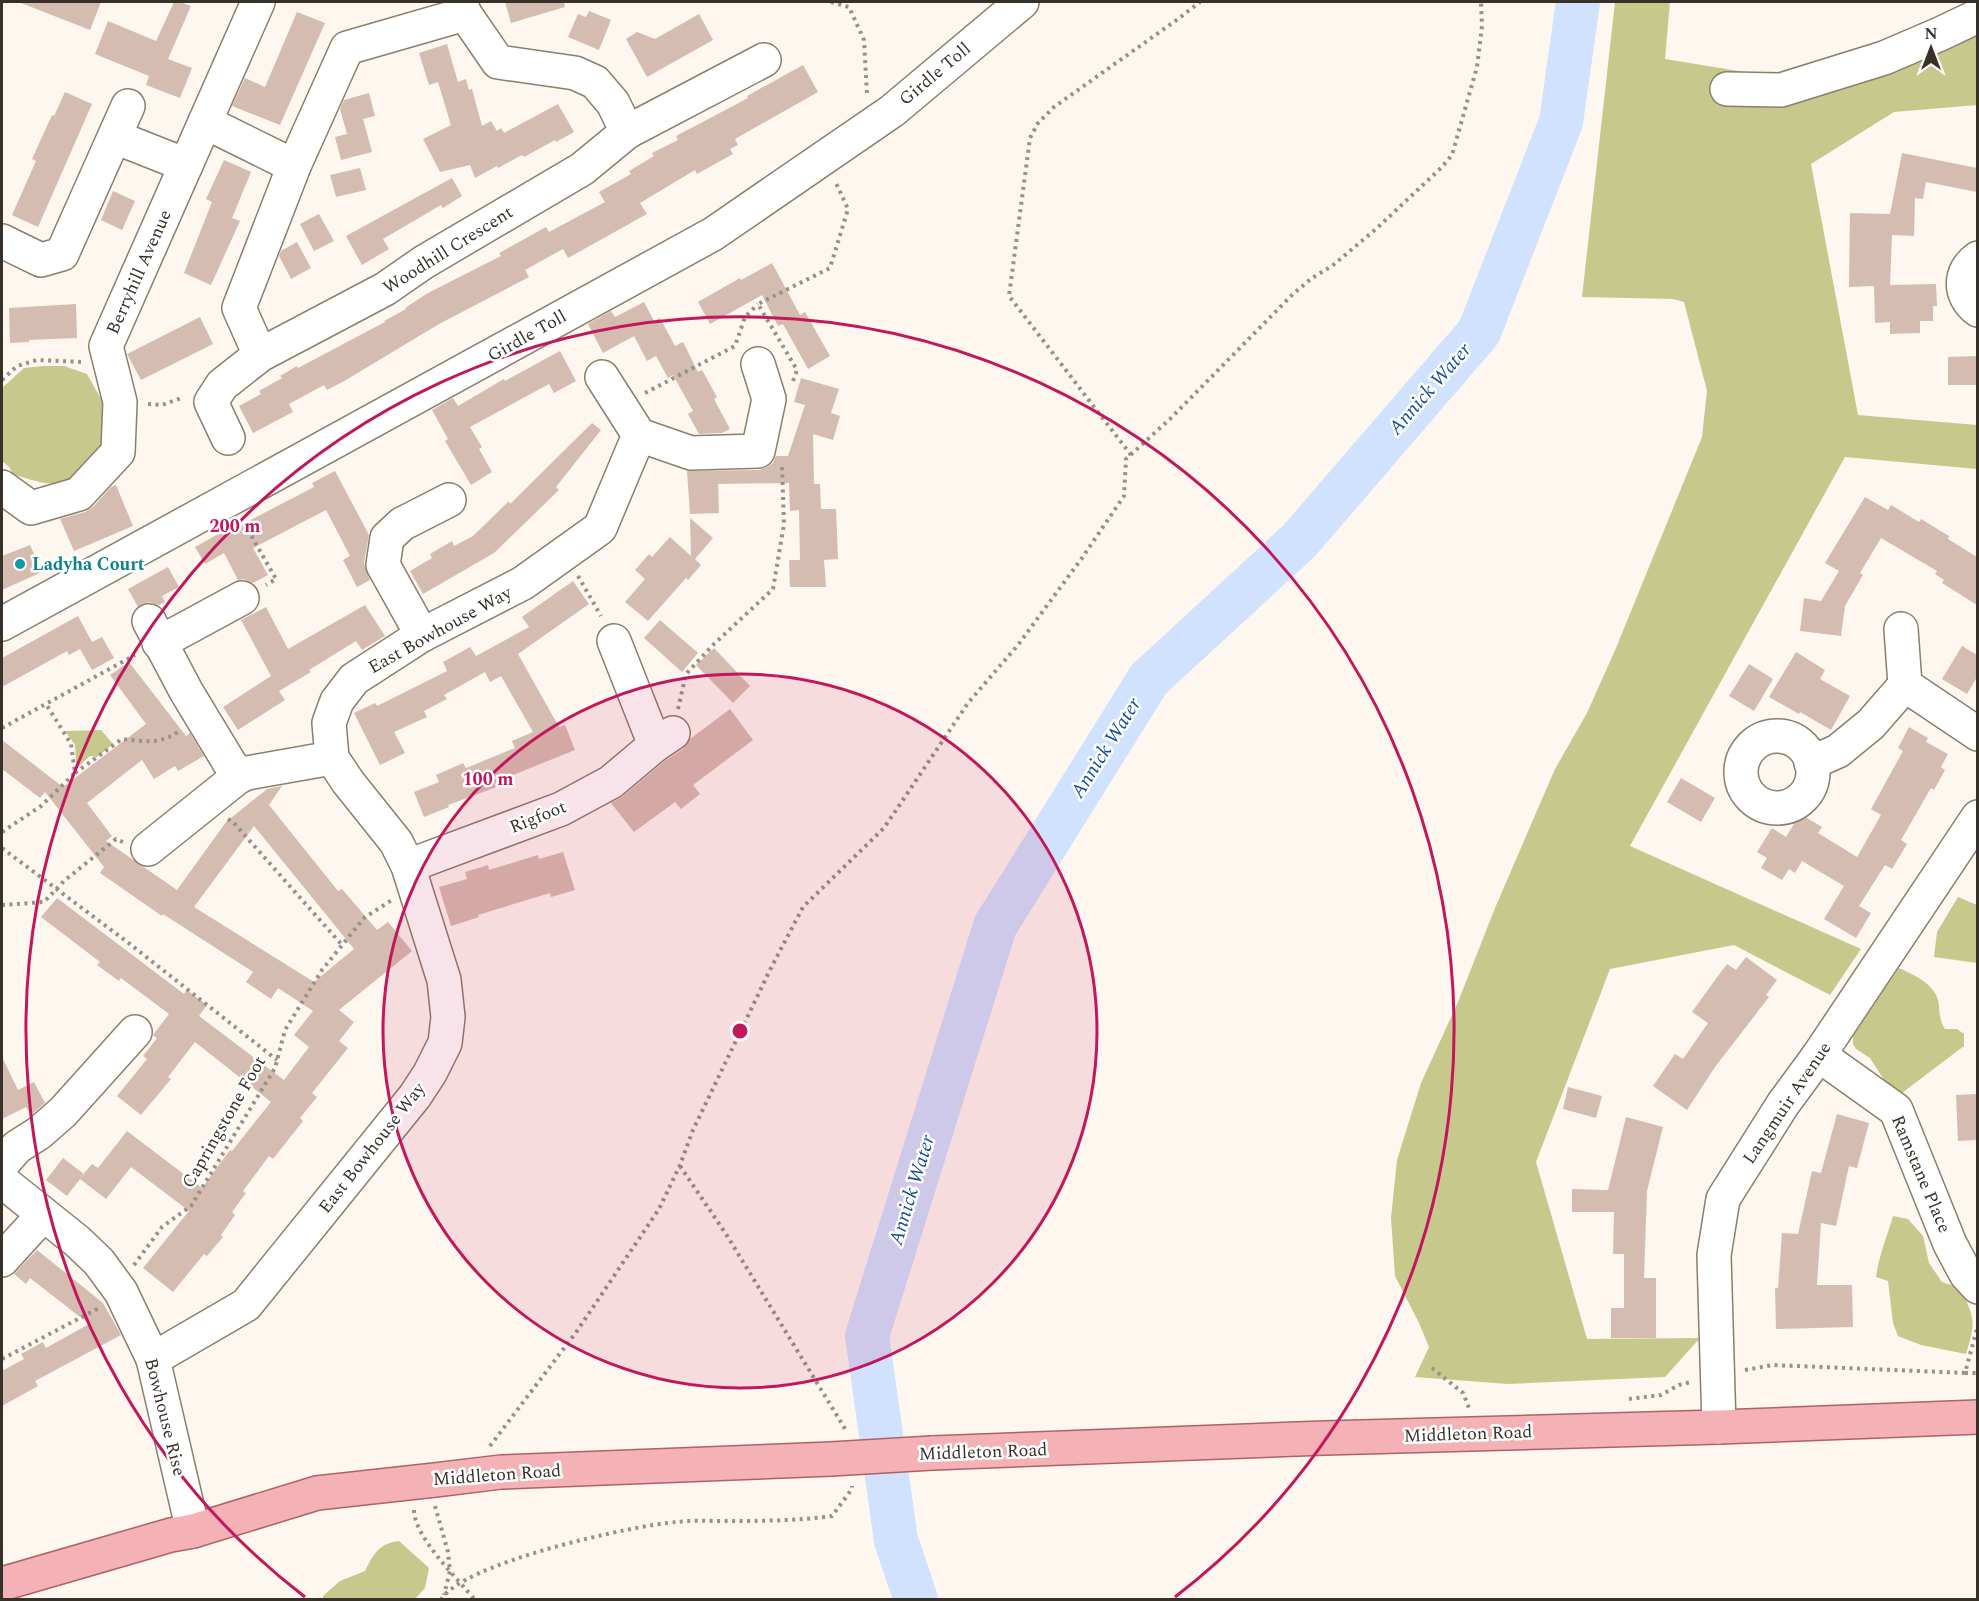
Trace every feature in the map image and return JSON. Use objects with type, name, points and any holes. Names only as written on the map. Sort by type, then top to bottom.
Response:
[{"type":"main road","name":"Middleton Road","points":[[2,1584],[317,1494],[492,1474],[1337,1437],[1719,1427],[1977,1416]]},
{"type":"street","name":"Berryhill Avenue","points":[[2,487],[31,508],[80,494],[118,452],[120,402],[106,346],[258,2]]},
{"type":"street","name":"Girdle Toll","points":[[2,624],[713,234],[892,111],[1022,2]]},
{"type":"street","points":[[260,355],[239,308],[294,166],[346,48],[463,8],[498,62],[575,74],[596,82],[613,103],[627,132]]},
{"type":"street","points":[[1727,89],[1781,90],[1884,58],[1977,16]]},
{"type":"street","name":"Woodhill Crescent","points":[[222,385],[260,355],[385,289],[424,262],[582,169],[627,132],[764,60]]},
{"type":"street","points":[[2,241],[41,260],[62,254],[128,106]]},
{"type":"street","points":[[205,122],[294,166]]},
{"type":"street","points":[[115,137],[186,165]]},
{"type":"street","points":[[1977,258],[1967,268],[1962,285],[1965,296],[1977,310]]},
{"type":"street","points":[[602,377],[639,435],[692,453],[758,451],[769,399],[758,364]]},
{"type":"street","points":[[222,385],[211,402],[228,438]]},
{"type":"street","name":"East Bowhouse Way","points":[[153,1359],[246,1305],[415,1096],[445,1043],[448,1017],[444,980],[411,876],[396,842],[348,782],[332,758],[329,723],[337,701],[354,679],[422,635],[523,583],[600,528],[639,435]]},
{"type":"street","points":[[422,635],[383,566],[387,538],[402,524],[449,500]]},
{"type":"street","points":[[238,777],[201,717],[154,632],[242,598]]},
{"type":"street","points":[[1811,763],[1838,752],[1871,724],[1905,685],[1901,629]]},
{"type":"street","name":"Rigfoot","points":[[411,876],[561,809],[611,782],[664,739],[614,640]]},
{"type":"street","points":[[1905,685],[1977,734]]},
{"type":"street","points":[[148,849],[246,773],[332,758]]},
{"type":"street","name":"Langmuir Avenue","points":[[1719,1427],[1714,1255],[1723,1199],[1783,1104],[1968,853],[1977,817]]},
{"type":"street","points":[[2,1164],[17,1147],[39,1133],[63,1112],[135,1032]]},
{"type":"street","name":"Ramstane Place","points":[[1819,1056],[1896,1110],[1950,1244],[1966,1274],[1977,1287]]},
{"type":"street","name":"Bowhouse Rise","points":[[2,1181],[77,1241],[99,1262],[117,1287],[153,1359],[193,1531]]},
{"type":"street","points":[[7,1253],[43,1215]]},
{"type":"path","points":[[831,2],[849,7],[864,40],[868,128]]},
{"type":"path","points":[[1131,455],[1009,296],[1030,138],[1038,123],[1054,107],[1200,2]]},
{"type":"path","points":[[492,1474],[490,1445],[577,1330],[659,1209],[680,1165],[693,1130],[803,907],[884,828],[968,703],[1018,645],[1075,568],[1124,495],[1126,459],[1170,419],[1293,294],[1312,278],[1332,266],[1376,229],[1441,168],[1452,154],[1477,68],[1482,26],[1481,2]]},
{"type":"path","points":[[620,406],[735,346],[745,317],[758,304]]},
{"type":"path","points":[[2,380],[17,366],[37,360],[111,366]]},
{"type":"path","points":[[120,402],[162,405],[222,385]]},
{"type":"path","points":[[240,516],[261,551]]},
{"type":"path","points":[[566,553],[614,640]]},
{"type":"path","points":[[2,728],[108,668]]},
{"type":"path","points":[[46,704],[71,744],[75,773]]},
{"type":"path","points":[[2,832],[41,806],[75,773],[122,739],[152,741],[166,739],[201,717]]},
{"type":"path","points":[[200,807],[233,822],[342,945]]},
{"type":"path","points":[[3,905],[44,902],[116,839],[148,849]]},
{"type":"path","points":[[2,848],[134,947],[277,1060]]},
{"type":"path","name":"Capringstone Foot","points":[[2,1359],[98,1310],[162,1227],[191,1206],[275,1068],[285,1030],[322,970],[364,918],[411,876]]},
{"type":"path","points":[[1965,1373],[1977,1325]]},
{"type":"path","points":[[1717,1377],[1750,1368],[1773,1365],[1977,1373]]},
{"type":"path","points":[[1431,1368],[1463,1393],[1471,1412]]},
{"type":"path","points":[[422,1481],[432,1499],[448,1552],[450,1571],[444,1595]]},
{"type":"path","points":[[422,1481],[414,1517],[434,1553],[476,1599]]},
{"type":"green space","points":[[1615,2],[1670,2],[1665,59],[1775,77],[1956,15],[1977,25],[1977,105],[1894,112],[1811,164],[1858,415],[1977,425],[1977,469],[1845,457],[1630,846],[1861,949],[1830,995],[1734,945],[1610,969],[1536,1162],[1587,1339],[1700,1338],[1665,1377],[1508,1384],[1415,1377],[1429,1347],[1395,1276],[1391,1218],[1397,1160],[1421,1083],[1458,1002],[1495,908],[1555,769],[1587,713],[1616,648],[1702,437],[1707,391],[1684,302],[1673,299],[1582,297]]},
{"type":"green space","points":[[64,366],[87,374],[106,408],[101,456],[79,475],[60,483],[51,484],[13,474],[2,461],[2,388],[24,368]]},
{"type":"green space","points":[[101,730],[113,744],[97,757],[90,756],[79,766],[76,762],[75,745],[65,731]]},
{"type":"green space","points":[[1958,897],[1977,905],[1977,963],[1934,957],[1937,932]]},
{"type":"green space","points":[[1899,968],[1921,979],[1934,991],[1945,1029],[1957,1029],[1964,1034],[1964,1046],[1898,1096],[1886,1083],[1870,1058],[1856,1049],[1853,1036]]},
{"type":"green space","points":[[1893,1216],[1908,1219],[1923,1236],[1929,1263],[1942,1282],[1960,1288],[1969,1306],[1972,1320],[1966,1354],[1921,1345],[1898,1336],[1893,1323],[1888,1281],[1876,1277]]},
{"type":"green space","points":[[399,1541],[429,1568],[425,1588],[415,1599],[323,1599],[323,1596],[340,1581],[365,1571],[374,1555],[382,1547]]},
{"type":"building","points":[[21,2],[101,2],[90,30]]},
{"type":"building","points":[[174,2],[191,6],[168,59],[192,68],[180,98],[146,85],[149,76],[95,54],[108,21],[156,41]]},
{"type":"building","points":[[505,2],[564,2],[565,7],[511,23]]},
{"type":"building","points":[[589,11],[611,20],[599,50],[568,37],[578,14],[586,17]]},
{"type":"building","points":[[297,12],[325,23],[280,125],[232,106],[245,78],[265,87]]},
{"type":"building","points":[[699,14],[713,40],[647,77],[626,39],[637,32],[655,39]]},
{"type":"building","points":[[447,44],[458,82],[466,79],[469,90],[472,89],[482,126],[491,121],[497,131],[501,128],[504,133],[558,104],[574,132],[475,178],[470,165],[440,172],[423,139],[451,125],[438,82],[429,85],[419,53]]},
{"type":"building","points":[[803,65],[818,92],[735,139],[738,145],[730,149],[733,154],[697,174],[695,170],[640,203],[647,214],[568,258],[563,249],[525,270],[529,277],[439,324],[346,380],[327,390],[324,385],[289,404],[293,412],[253,433],[239,406],[261,394],[259,391],[282,378],[280,376],[385,322],[428,293],[501,256],[499,253],[546,227],[549,232],[605,202],[599,192],[631,174],[629,171],[654,156],[652,153],[678,140],[676,136],[748,98],[747,96]]},
{"type":"building","points":[[65,92],[92,104],[38,227],[12,215],[36,161],[32,159]]},
{"type":"building","points":[[369,93],[375,116],[363,119],[372,152],[341,160],[335,137],[347,134],[340,109],[344,100]]},
{"type":"building","points":[[1902,153],[1977,168],[1977,192],[1926,182],[1923,199],[1915,198],[1914,236],[1892,235],[1890,285],[1936,284],[1937,306],[1933,306],[1933,321],[1920,321],[1920,333],[1890,334],[1890,322],[1875,323],[1874,286],[1849,287],[1850,213],[1890,214]]},
{"type":"building","points":[[224,160],[251,172],[232,218],[240,221],[211,285],[184,273],[212,202],[206,199]]},
{"type":"building","points":[[360,168],[366,190],[336,197],[330,175]]},
{"type":"building","points":[[452,178],[462,196],[443,208],[441,205],[383,239],[389,249],[362,265],[346,236]]},
{"type":"building","points":[[113,191],[135,201],[122,230],[101,220]]},
{"type":"building","points":[[319,214],[334,241],[314,251],[300,224]]},
{"type":"building","points":[[297,242],[311,268],[291,279],[279,256],[281,251]]},
{"type":"building","points":[[772,263],[800,315],[805,312],[830,356],[808,369],[783,324],[778,326],[762,295],[710,324],[698,302]]},
{"type":"building","points":[[644,302],[654,321],[660,318],[675,346],[683,342],[698,372],[702,370],[717,397],[714,399],[730,429],[722,433],[699,434],[688,414],[693,411],[673,375],[668,378],[656,356],[647,361],[634,336],[603,353],[588,324],[611,311],[615,317]]},
{"type":"building","points":[[76,304],[77,338],[10,343],[9,308]]},
{"type":"building","points":[[200,317],[213,344],[141,380],[127,354]]},
{"type":"building","points":[[560,351],[576,381],[554,393],[549,384],[470,427],[482,447],[479,449],[492,472],[471,485],[445,441],[448,439],[432,410],[453,398],[458,406],[504,379],[505,381]]},
{"type":"building","points":[[1977,356],[1977,385],[1948,385],[1948,357]]},
{"type":"building","points":[[801,378],[839,389],[831,413],[840,416],[833,440],[813,434],[814,484],[820,484],[821,509],[836,509],[838,559],[824,560],[826,587],[790,587],[789,560],[800,560],[799,510],[790,511],[789,483],[718,484],[719,513],[690,514],[687,471],[759,470],[773,463],[776,456],[788,456],[805,405],[794,402]]},
{"type":"building","points":[[592,423],[601,430],[556,487],[559,490],[494,553],[423,594],[410,571],[432,558],[430,554],[452,541],[454,546],[473,536],[509,501],[510,504]]},
{"type":"building","points":[[335,471],[369,535],[364,563],[370,580],[357,587],[343,560],[350,556],[326,510],[253,548],[268,575],[253,583],[243,579],[238,580],[224,553],[205,564],[195,547],[238,523],[239,526],[314,487],[312,483]]},
{"type":"building","points":[[116,485],[133,526],[74,551],[60,519],[85,512]]},
{"type":"building","points":[[1865,497],[1888,510],[1891,505],[1919,522],[1921,519],[1977,557],[1977,605],[1942,583],[1944,580],[1935,574],[1937,571],[1881,538],[1860,573],[1863,575],[1845,606],[1841,636],[1800,631],[1804,598],[1821,601],[1839,571],[1825,563]]},
{"type":"building","points":[[690,518],[713,538],[695,559],[701,565],[688,580],[686,578],[648,621],[625,602],[645,579],[635,570],[649,554],[652,557],[670,537],[691,556]]},
{"type":"building","name":"Ladyha Court","points":[[30,545],[42,572],[2,590],[2,556]]},
{"type":"building","points":[[168,567],[179,587],[162,596],[165,602],[159,605],[149,602],[138,607],[128,589]]},
{"type":"building","points":[[573,581],[589,604],[518,654],[559,727],[565,725],[575,750],[498,781],[499,786],[448,805],[449,807],[424,817],[414,792],[439,782],[436,775],[463,763],[466,768],[515,748],[512,741],[533,732],[501,676],[490,682],[485,672],[444,695],[447,699],[424,711],[427,717],[394,732],[405,753],[380,765],[354,713],[375,703],[377,706],[447,671],[443,662],[470,647],[476,656],[529,627],[522,617]]},
{"type":"building","points":[[365,605],[385,636],[362,650],[356,641],[309,670],[311,672],[279,691],[285,700],[238,730],[223,707],[271,676],[241,620],[266,607],[288,649]]},
{"type":"building","points":[[78,616],[92,642],[102,637],[114,658],[92,670],[80,649],[69,655],[67,651],[2,687],[2,658]]},
{"type":"building","points":[[660,620],[698,653],[682,672],[644,638]]},
{"type":"building","points":[[1962,646],[1977,655],[1977,677],[1967,694],[1942,679]]},
{"type":"building","points":[[714,648],[750,686],[733,703],[696,665]]},
{"type":"building","points":[[1796,652],[1825,670],[1820,679],[1850,696],[1831,730],[1769,697]]},
{"type":"building","points":[[129,662],[186,736],[190,733],[204,756],[178,771],[175,766],[154,779],[142,760],[87,803],[112,836],[106,841],[177,890],[226,822],[267,789],[282,786],[269,805],[338,891],[342,889],[377,930],[388,922],[412,951],[339,1010],[354,1022],[339,1041],[348,1048],[312,1093],[317,1097],[300,1118],[303,1121],[273,1159],[269,1156],[243,1191],[246,1193],[232,1212],[235,1215],[221,1235],[223,1237],[207,1256],[204,1254],[173,1292],[143,1268],[189,1211],[131,1167],[106,1199],[80,1179],[67,1196],[46,1180],[63,1158],[84,1174],[92,1164],[98,1168],[127,1131],[202,1188],[230,1150],[232,1151],[271,1102],[195,1042],[168,1077],[171,1079],[141,1115],[117,1096],[147,1059],[143,1056],[157,1038],[153,1035],[169,1014],[121,978],[119,981],[97,965],[100,962],[41,917],[57,898],[184,994],[187,990],[207,1005],[199,1016],[284,1080],[309,1047],[294,1035],[313,1011],[278,988],[271,999],[246,982],[253,972],[163,914],[162,916],[100,873],[104,867],[45,792],[40,798],[2,769],[2,740],[63,787],[146,724],[110,675]],"holes":[[[254,826],[354,949],[314,982],[194,907]]]},
{"type":"building","points":[[1749,664],[1773,679],[1754,711],[1729,696]]},
{"type":"building","points":[[730,709],[753,740],[693,785],[700,794],[681,809],[675,802],[634,832],[611,803],[683,749],[690,739]]},
{"type":"building","points":[[1909,727],[1928,738],[1926,742],[1948,754],[1941,767],[1945,770],[1934,790],[1931,788],[1901,840],[1907,844],[1892,869],[1885,865],[1859,906],[1871,913],[1856,938],[1824,919],[1844,886],[1802,861],[1795,873],[1789,869],[1782,880],[1761,868],[1767,858],[1757,852],[1772,828],[1786,837],[1800,814],[1822,827],[1818,833],[1857,857],[1881,815],[1871,809],[1903,751],[1898,748]]},
{"type":"building","points":[[1681,778],[1715,798],[1701,822],[1667,802]]},
{"type":"building","points":[[563,852],[575,890],[551,897],[550,893],[478,915],[479,917],[451,926],[439,887],[467,879],[465,872],[488,865],[489,870],[538,855],[539,859]]},
{"type":"building","points":[[1746,957],[1777,980],[1766,995],[1769,997],[1715,1067],[1687,1110],[1653,1086],[1675,1054],[1683,1059],[1708,1023],[1692,1012],[1715,980],[1727,964],[1736,970]]},
{"type":"building","points":[[2,1057],[18,1090],[34,1082],[45,1103],[31,1115],[26,1107],[2,1119]]},
{"type":"building","points":[[1568,1087],[1602,1096],[1596,1118],[1563,1109]]},
{"type":"building","points":[[1977,1094],[1977,1140],[1958,1141],[1956,1095]]},
{"type":"building","points":[[1837,1114],[1869,1123],[1857,1168],[1849,1166],[1836,1226],[1821,1223],[1817,1285],[1852,1285],[1853,1327],[1776,1329],[1775,1288],[1778,1288],[1782,1233],[1798,1234],[1812,1171],[1821,1173]]},
{"type":"building","points":[[1626,1117],[1663,1127],[1647,1191],[1644,1278],[1656,1278],[1656,1338],[1611,1338],[1611,1308],[1624,1308],[1624,1254],[1613,1254],[1614,1212],[1572,1212],[1572,1189],[1608,1190]]},
{"type":"building","points":[[37,1250],[103,1303],[121,1335],[35,1381],[38,1386],[2,1406],[2,1371],[24,1359],[21,1354],[43,1342],[46,1348],[89,1324],[30,1278],[26,1284],[14,1274]]},
{"type":"waterway","name":"Annick Water","points":[[916,1600],[896,1540],[867,1336],[995,926],[1149,679],[1299,541],[1479,332],[1561,122],[1578,2]]},
{"type":"place","name":"Ladyha Court","points":[[20,564]]}]
